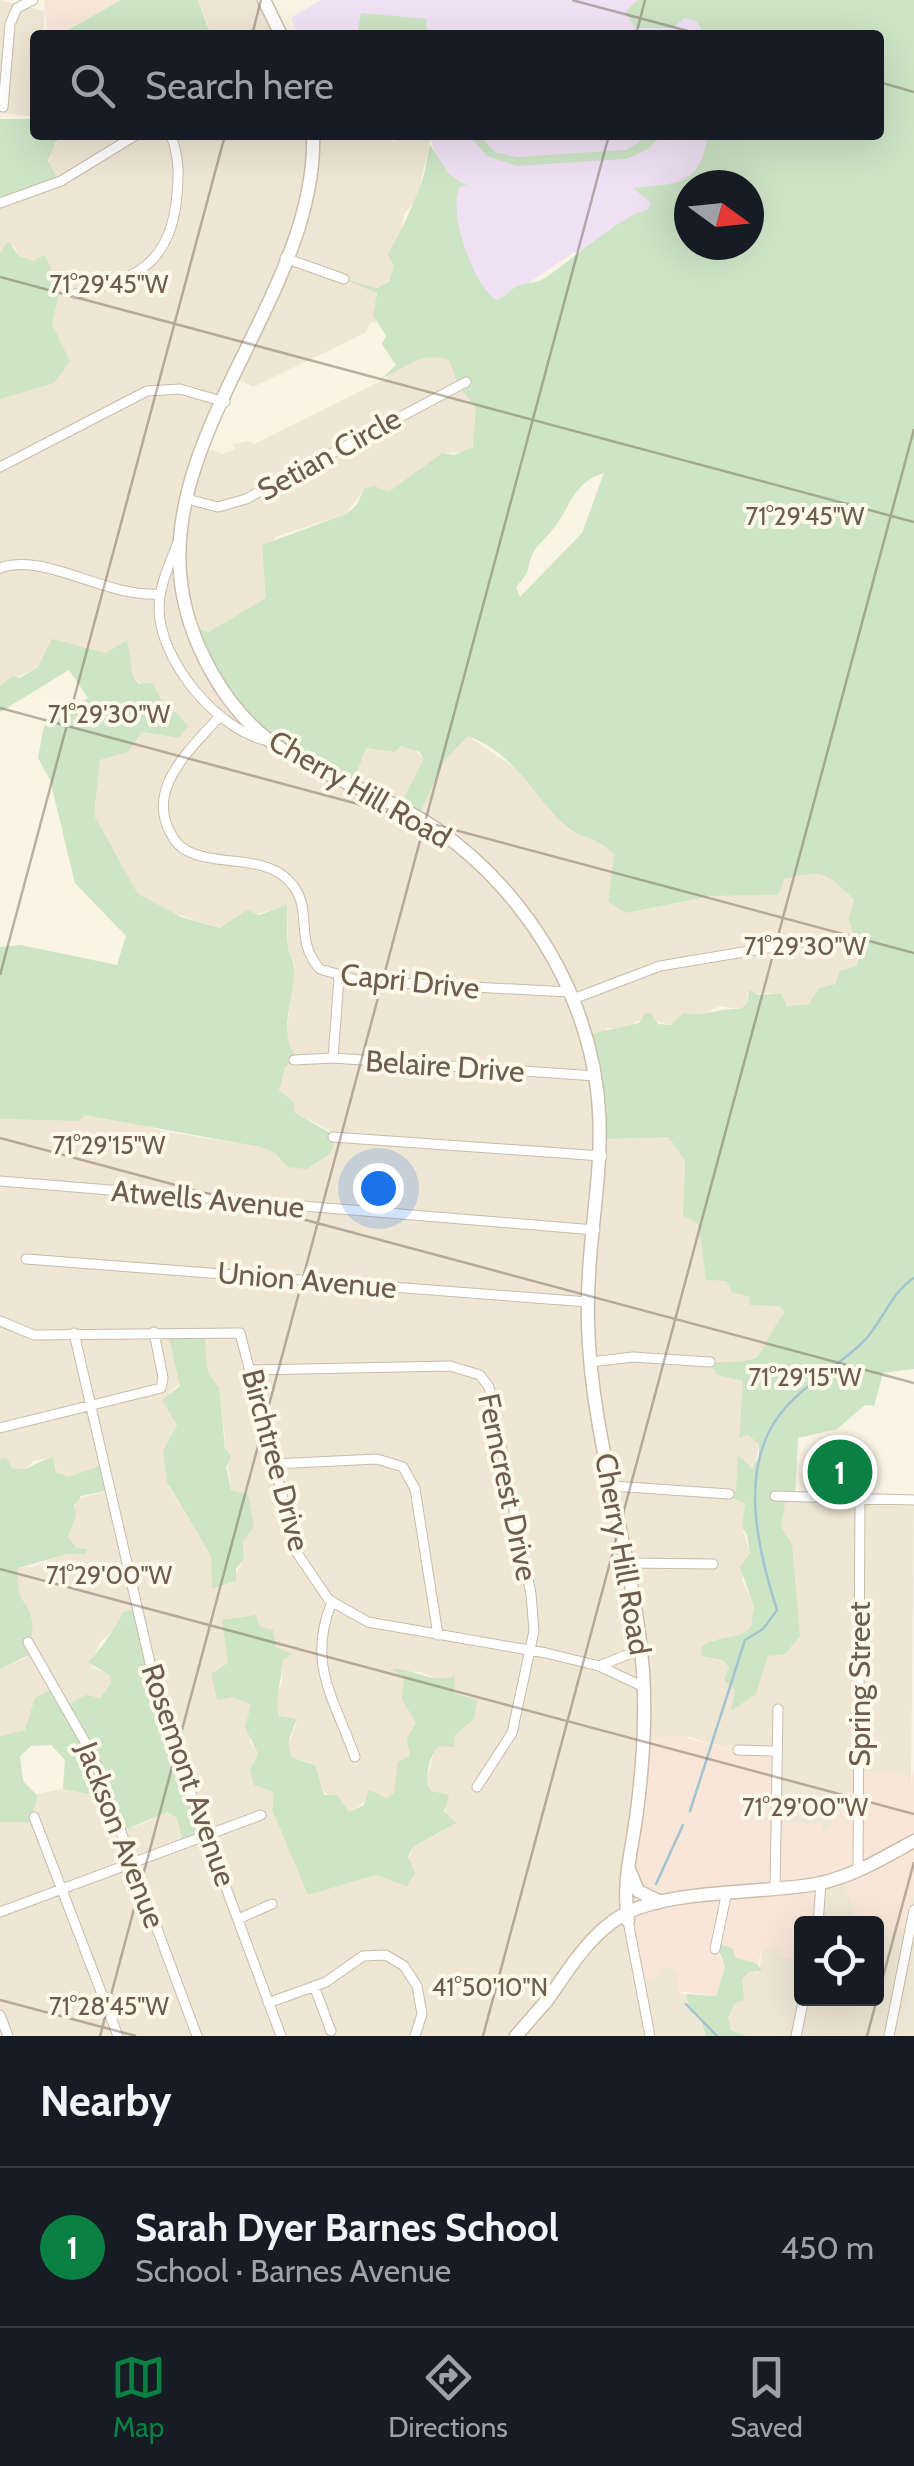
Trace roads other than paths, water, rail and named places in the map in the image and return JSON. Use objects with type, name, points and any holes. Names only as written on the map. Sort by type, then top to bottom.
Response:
[{"type":"main road","points":[[264,0],[278,30]]},
{"type":"main road","name":"Cherry Hill Road","points":[[314,140],[310,189],[286,258],[187,499],[180,570],[195,636],[220,684],[272,742],[418,817],[458,844],[527,916],[571,996],[596,1076],[602,1156],[588,1302],[590,1362],[644,1687],[642,1768],[627,1865],[627,1916]]},
{"type":"main road","points":[[546,2002],[604,1929],[633,1836]]},
{"type":"main road","points":[[604,1929],[662,1902],[821,1883],[858,1871],[914,1841]]},
{"type":"main road","points":[[627,1865],[638,1891],[662,1902]]},
{"type":"main road","points":[[516,2036],[627,1916],[726,1896]]},
{"type":"street","points":[[3,107],[13,13],[32,0]]},
{"type":"street","points":[[0,203],[61,181],[128,140]]},
{"type":"street","points":[[75,294],[141,270],[162,253],[171,230],[180,179],[171,140]]},
{"type":"street","points":[[286,258],[344,279]]},
{"type":"street","name":"Setian Circle","points":[[187,499],[218,507],[246,498],[466,382]]},
{"type":"street","points":[[0,467],[146,390],[180,389],[225,402]]},
{"type":"street","points":[[183,530],[160,594],[160,616],[173,652],[191,684],[219,717],[246,736],[272,742]]},
{"type":"street","points":[[0,568],[43,566],[118,593],[160,594]]},
{"type":"street","name":"Capri Drive","points":[[219,717],[175,768],[164,797],[165,824],[175,842],[190,852],[274,868],[286,878],[301,900],[303,944],[320,969],[339,978],[571,996]]},
{"type":"street","points":[[571,996],[640,971],[810,940]]},
{"type":"street","points":[[333,1058],[339,978]]},
{"type":"street","name":"Belaire Drive","points":[[294,1060],[333,1058],[596,1076]]},
{"type":"street","points":[[334,1137],[602,1156]]},
{"type":"street","name":"Atwells Avenue","points":[[0,1182],[595,1230]]},
{"type":"street","name":"Union Avenue","points":[[26,1259],[588,1302]]},
{"type":"street","points":[[0,1322],[34,1335],[154,1332],[164,1378],[161,1388],[89,1409],[0,1428]]},
{"type":"street","name":"Birchtree Drive","points":[[154,1332],[240,1333],[297,1553],[310,1578],[332,1602],[368,1622],[599,1666],[644,1687]]},
{"type":"street","name":"Rosemont Avenue","points":[[74,1333],[162,1715],[281,2036]]},
{"type":"street","points":[[590,1362],[634,1357],[710,1362]]},
{"type":"street","name":"Ferncrest Drive","points":[[252,1370],[440,1366],[466,1368],[484,1380],[494,1397],[532,1594],[530,1651]]},
{"type":"street","points":[[274,1464],[377,1459],[397,1463],[410,1474],[430,1567],[438,1636]]},
{"type":"street","points":[[612,1486],[728,1494]]},
{"type":"street","points":[[774,1496],[914,1500]]},
{"type":"street","name":"Spring Street","points":[[858,1871],[860,1498]]},
{"type":"street","points":[[626,1563],[713,1564]]},
{"type":"street","points":[[332,1602],[321,1629],[322,1669],[356,1757]]},
{"type":"street","name":"Jackson Avenue","points":[[28,1642],[92,1754],[197,2036]]},
{"type":"street","points":[[599,1666],[640,1649]]},
{"type":"street","points":[[477,1787],[512,1732],[530,1651]]},
{"type":"street","points":[[775,1890],[778,1709]]},
{"type":"street","points":[[738,1750],[776,1750]]},
{"type":"street","points":[[0,1912],[261,1815]]},
{"type":"street","points":[[34,1816],[118,2036]]},
{"type":"street","points":[[819,1916],[821,1883]]},
{"type":"street","points":[[715,1950],[726,1896]]},
{"type":"street","points":[[238,1920],[272,1904]]},
{"type":"street","points":[[888,2036],[914,1910]]},
{"type":"street","points":[[627,1916],[650,2036]]},
{"type":"street","points":[[268,2003],[339,1976],[363,1956],[392,1958],[409,1972],[417,1986],[422,2014],[415,2036]]},
{"type":"street","points":[[314,1986],[331,2031]]},
{"type":"street","points":[[796,2036],[802,2006]]},
{"type":"street","points":[[0,2016],[8,2036]]},
{"type":"waterway","points":[[690,1811],[745,1640],[763,1629],[777,1610],[763,1560],[755,1506],[761,1453],[770,1429],[795,1398],[862,1343],[914,1278]]},
{"type":"waterway","points":[[656,1884],[683,1825]]},
{"type":"waterway","points":[[686,2004],[717,2036]]},
{"type":"place","name":"Sarah Dyer Barnes School","points":[[840,1472]]}]
